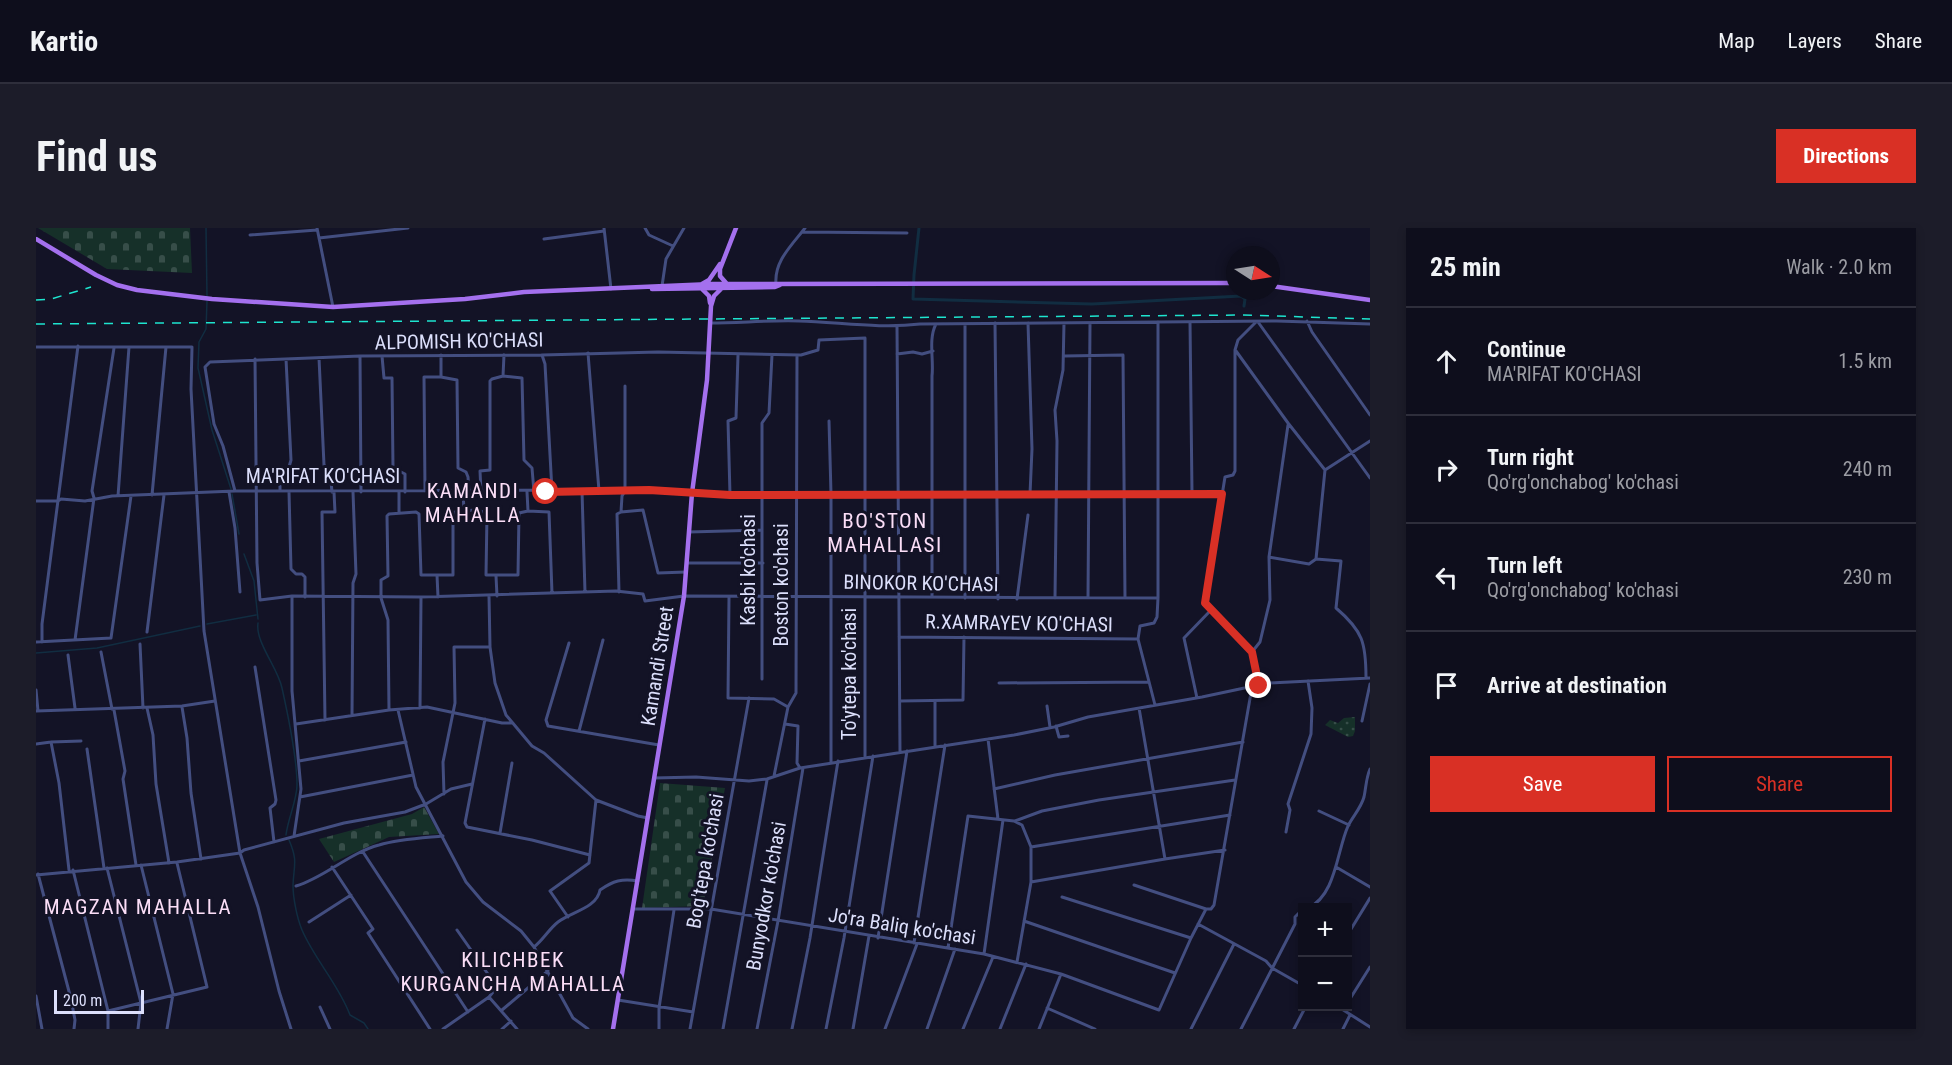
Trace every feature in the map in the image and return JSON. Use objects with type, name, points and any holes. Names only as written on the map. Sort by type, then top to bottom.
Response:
[{"type":"main road","points":[[520,294],[700,286],[716,272],[736,228]]},
{"type":"main road","points":[[36,238],[96,275],[117,285],[137,290],[212,299],[333,307],[662,286],[1226,283]]},
{"type":"main road","points":[[724,286],[720,276],[725,254]]},
{"type":"main road","points":[[700,286],[709,296],[711,306]]},
{"type":"main road","name":"Kamandi Street","points":[[613,1029],[684,597],[692,494],[706,392],[708,323],[714,296],[724,286]]},
{"type":"main road","points":[[1280,287],[1370,300]]},
{"type":"street","points":[[319,238],[408,228]]},
{"type":"street","points":[[567,228],[568,236]]},
{"type":"street","points":[[645,228],[649,235],[674,246]]},
{"type":"street","points":[[662,286],[666,259],[684,228]]},
{"type":"street","points":[[250,235],[317,229],[333,307]]},
{"type":"street","points":[[544,239],[604,229],[611,289]]},
{"type":"street","points":[[778,285],[776,269],[804,230],[907,233]]},
{"type":"street","points":[[708,323],[799,321],[897,326],[964,323],[1307,321],[1370,324]]},
{"type":"street","points":[[1307,321],[1312,332],[1370,416]]},
{"type":"street","points":[[1155,705],[1138,639],[1140,626],[1154,623],[1157,616],[1158,322]]},
{"type":"street","points":[[1190,322],[1192,494]]},
{"type":"street","points":[[1257,322],[1238,340],[1235,350],[1235,471],[1233,475],[1225,477],[1204,600],[1252,652],[1259,686]]},
{"type":"street","points":[[1257,322],[1370,478]]},
{"type":"street","points":[[964,323],[965,598]]},
{"type":"street","points":[[995,323],[998,599]]},
{"type":"street","points":[[1029,323],[1032,449],[1030,494]]},
{"type":"street","points":[[1055,598],[1055,410],[1064,356],[1064,323]]},
{"type":"street","points":[[1088,598],[1090,323]]},
{"type":"street","points":[[932,597],[932,332],[936,324]]},
{"type":"street","points":[[897,326],[900,752]]},
{"type":"street","name":"To'ytepa ko'chasi","points":[[797,355],[818,350],[819,340],[866,338],[865,757]]},
{"type":"street","points":[[42,642],[78,346]]},
{"type":"street","points":[[36,347],[192,347],[191,389],[204,631],[240,853],[258,907],[291,1029]]},
{"type":"street","points":[[75,640],[94,498],[92,491],[114,347]]},
{"type":"street","points":[[118,496],[129,347]]},
{"type":"street","points":[[152,495],[166,347]]},
{"type":"street","points":[[1235,350],[1325,470],[1316,559]]},
{"type":"street","points":[[897,354],[913,352],[922,354],[933,351]]},
{"type":"street","name":"ALPOMISH KO'CHASI","points":[[235,491],[223,446],[214,424],[206,367],[210,362],[255,359],[588,353],[707,352],[738,355],[797,355]]},
{"type":"street","points":[[588,353],[599,490]]},
{"type":"street","points":[[441,355],[441,377]]},
{"type":"street","points":[[503,376],[504,355]]},
{"type":"street","points":[[542,355],[545,364],[552,492]]},
{"type":"street","points":[[730,495],[728,421],[736,418],[738,355]]},
{"type":"street","name":"Kasbi ko'chasi","points":[[762,679],[762,423],[769,412],[772,355]]},
{"type":"street","name":"Boston ko'chasi","points":[[774,776],[788,707],[796,693],[797,355]]},
{"type":"street","points":[[1064,356],[1124,355],[1125,598]]},
{"type":"street","points":[[382,356],[384,378],[392,378],[393,468],[405,474],[405,492]]},
{"type":"street","points":[[360,357],[361,492]]},
{"type":"street","points":[[319,358],[324,465],[330,471],[335,512],[322,512],[325,720]]},
{"type":"street","points":[[255,359],[260,600],[292,596],[381,598],[619,592],[617,514],[643,510],[658,573],[687,572]]},
{"type":"street","points":[[280,492],[280,471],[289,467],[291,460],[286,359]]},
{"type":"street","points":[[481,492],[480,471],[490,470],[490,381],[503,376],[522,378],[524,460],[531,468],[534,492]]},
{"type":"street","points":[[425,492],[424,377],[441,377],[457,381],[458,468],[466,472],[469,492]]},
{"type":"street","points":[[621,512],[622,496],[625,491],[625,386]]},
{"type":"street","points":[[829,421],[831,763]]},
{"type":"street","points":[[1252,652],[1260,642],[1270,600],[1269,557],[1288,423]]},
{"type":"street","points":[[1325,470],[1370,441]]},
{"type":"street","name":"MA'RIFAT KO'CHASI","points":[[36,501],[62,499],[85,501],[118,496],[235,491],[552,492],[599,490],[730,495],[1222,494]]},
{"type":"street","points":[[582,491],[585,592]]},
{"type":"street","points":[[229,492],[235,528],[240,592]]},
{"type":"street","points":[[288,492],[291,569],[305,578],[305,597]]},
{"type":"street","points":[[352,716],[353,583],[356,574],[353,492]]},
{"type":"street","points":[[399,492],[399,512]]},
{"type":"street","points":[[463,492],[464,511]]},
{"type":"street","points":[[527,492],[528,511]]},
{"type":"street","points":[[147,632],[164,495]]},
{"type":"street","points":[[36,642],[111,638],[131,496]]},
{"type":"street","points":[[389,710],[388,620],[381,598],[381,580],[388,576],[387,516],[399,512],[419,514],[421,575],[453,575],[453,515],[455,512],[483,511],[487,514],[486,575],[496,576],[518,575],[519,513],[549,512],[551,517],[552,593]]},
{"type":"street","points":[[1017,599],[1028,515]]},
{"type":"street","points":[[689,532],[763,530]]},
{"type":"street","points":[[654,778],[767,779],[802,768],[838,761],[1050,728],[1088,717],[1268,683],[1368,678],[1366,650],[1354,623],[1336,608],[1341,561],[1316,559],[1309,564],[1269,557]]},
{"type":"street","points":[[687,563],[763,563]]},
{"type":"street","points":[[437,575],[438,597]]},
{"type":"street","points":[[496,576],[497,596]]},
{"type":"street","name":"BINOKOR KO'CHASI","points":[[619,592],[643,594],[645,602],[684,597],[1158,598]]},
{"type":"street","points":[[292,596],[292,691],[300,797],[294,836]]},
{"type":"street","points":[[489,596],[490,647],[495,683],[506,715],[532,746],[544,753],[596,800],[648,818]]},
{"type":"street","points":[[420,708],[421,597]]},
{"type":"street","points":[[729,598],[728,698],[774,699],[788,707]]},
{"type":"street","points":[[1197,698],[1184,638],[1212,609]]},
{"type":"street","name":"R.XAMRAYEV KO'CHASI","points":[[899,637],[1138,639]]},
{"type":"street","points":[[900,701],[963,700],[964,637]]},
{"type":"street","points":[[579,731],[603,640]]},
{"type":"street","points":[[569,642],[546,720],[548,726],[660,745]]},
{"type":"street","points":[[140,644],[145,708],[154,744],[156,784],[169,863]]},
{"type":"street","points":[[444,794],[443,762],[454,712],[454,647],[490,647]]},
{"type":"street","points":[[102,652],[125,771],[123,779],[138,865],[173,994],[167,1029]]},
{"type":"street","points":[[68,655],[75,708]]},
{"type":"street","points":[[255,667],[276,800],[270,808],[274,842]]},
{"type":"street","points":[[1286,832],[1290,796],[1311,734],[1312,708],[1308,681]]},
{"type":"street","points":[[999,683],[1149,682]]},
{"type":"street","points":[[1362,721],[1370,684]]},
{"type":"street","points":[[1134,885],[1206,909],[1211,909],[1214,905],[1252,687]]},
{"type":"street","points":[[36,690],[37,711],[182,706],[215,701]]},
{"type":"street","name":"Bog'tepa ko'chasi","points":[[690,1029],[749,698]]},
{"type":"street","points":[[935,701],[935,747]]},
{"type":"street","points":[[182,706],[188,738],[192,804],[201,860]]},
{"type":"street","points":[[1047,706],[1050,728]]},
{"type":"street","points":[[295,724],[389,710],[427,707],[513,723]]},
{"type":"street","points":[[1139,708],[1165,859]]},
{"type":"street","points":[[398,710],[416,787],[466,882],[477,895],[521,931],[534,947],[573,1018],[588,1029]]},
{"type":"street","points":[[485,719],[465,823],[467,827],[590,855]]},
{"type":"street","name":"Bunyodkor ko'chasi","points":[[757,1029],[778,921],[802,768],[797,763],[798,726],[785,724]]},
{"type":"street","points":[[1056,726],[1059,737],[1068,736]]},
{"type":"street","points":[[988,739],[998,819]]},
{"type":"street","points":[[36,744],[81,741]]},
{"type":"street","points":[[51,742],[71,870],[108,1011],[108,1029]]},
{"type":"street","points":[[299,761],[406,742]]},
{"type":"street","points":[[994,789],[1055,775],[1243,742]]},
{"type":"street","points":[[885,1029],[916,944],[945,745]]},
{"type":"street","points":[[87,749],[106,868],[141,1004],[138,1029]]},
{"type":"street","points":[[879,938],[907,751]]},
{"type":"street","points":[[826,1029],[873,756]]},
{"type":"street","points":[[792,1029],[812,927],[838,761]]},
{"type":"street","points":[[500,833],[512,763]]},
{"type":"street","points":[[1315,903],[1329,886],[1349,825],[1364,797],[1370,770]]},
{"type":"street","points":[[300,797],[413,775]]},
{"type":"street","points":[[723,1029],[767,779]]},
{"type":"street","points":[[1014,821],[1042,811],[1235,780]]},
{"type":"street","points":[[74,1029],[75,1020],[71,999],[37,874],[201,860],[240,853],[344,823],[405,812],[426,804],[451,789],[472,784]]},
{"type":"street","points":[[568,917],[550,891],[589,864],[596,800]]},
{"type":"street","points":[[1319,811],[1349,825]]},
{"type":"street","points":[[1031,848],[1230,815]]},
{"type":"street","points":[[948,948],[968,816],[1014,821],[1022,825],[1031,848],[1030,882],[1017,962]]},
{"type":"street","points":[[984,954],[1003,820]]},
{"type":"street","points":[[296,886],[307,883],[332,867],[378,845],[443,836]]},
{"type":"street","points":[[1030,882],[1225,850]]},
{"type":"street","points":[[363,852],[468,1012]]},
{"type":"street","points":[[108,1011],[207,987],[177,862]]},
{"type":"street","points":[[332,867],[373,929],[369,933],[430,1029]]},
{"type":"street","points":[[1336,867],[1370,887]]},
{"type":"street","points":[[534,947],[558,922],[586,908],[599,895],[600,890],[612,882],[626,879],[638,881]]},
{"type":"street","points":[[309,922],[351,895]]},
{"type":"street","points":[[1062,897],[1191,938]]},
{"type":"street","points":[[1352,926],[1370,898]]},
{"type":"street","name":"Jo'ra Baliq ko'chasi","points":[[633,909],[711,909],[844,933],[984,954],[1061,974],[1159,1010],[1175,973]]},
{"type":"street","points":[[1024,921],[1175,973],[1206,909]]},
{"type":"street","points":[[659,1029],[659,1008],[674,910]]},
{"type":"street","points":[[1240,1029],[1295,924],[1295,917],[1298,914]]},
{"type":"street","points":[[1198,924],[1266,961],[1272,968],[1298,983]]},
{"type":"street","points":[[443,1029],[489,997],[497,987],[457,930]]},
{"type":"street","points":[[853,1029],[869,936]]},
{"type":"street","points":[[1191,1029],[1234,944]]},
{"type":"street","points":[[927,1029],[955,949]]},
{"type":"street","points":[[963,1029],[993,957]]},
{"type":"street","points":[[1000,1029],[1026,964]]},
{"type":"street","points":[[1352,994],[1370,967]]},
{"type":"street","points":[[502,1010],[548,971]]},
{"type":"street","points":[[1039,1029],[1061,974]]},
{"type":"street","points":[[36,996],[42,1029]]},
{"type":"street","points":[[489,997],[517,1029]]},
{"type":"street","points":[[618,1000],[693,1012]]},
{"type":"street","points":[[320,1006],[330,1029]]},
{"type":"street","points":[[1047,1008],[1095,1029]]},
{"type":"street","points":[[1294,1029],[1303,1011]]},
{"type":"street","points":[[1347,1011],[1370,1027]]},
{"type":"street","points":[[1343,1029],[1350,1015]]},
{"type":"street","points":[[502,1029],[511,1022]]},
{"type":"street","points":[[450,1024],[454,1029]]},
{"type":"green space","points":[[38,228],[190,228],[192,273],[107,269]]},
{"type":"green space","points":[[1355,717],[1353,736],[1348,737],[1325,725],[1330,720],[1338,723],[1344,718]]},
{"type":"green space","points":[[660,783],[725,788],[703,906],[642,908]]},
{"type":"green space","points":[[424,807],[439,834],[389,837],[334,862],[319,839],[412,814]]},
{"type":"waterway","points":[[206,228],[207,296]]},
{"type":"waterway","points":[[919,228],[913,299],[1092,304],[1241,296],[1245,299],[1244,306]]},
{"type":"waterway","points":[[207,301],[206,329],[199,342],[198,368],[212,430],[231,489]]},
{"type":"waterway","points":[[232,494],[239,534]]},
{"type":"waterway","points":[[244,554],[254,581],[258,619]]},
{"type":"waterway","points":[[207,624],[256,615]]},
{"type":"waterway","points":[[258,623],[263,647],[280,680],[294,750],[297,791],[286,835]]},
{"type":"waterway","points":[[36,653],[97,648],[200,626]]},
{"type":"waterway","points":[[289,840],[295,867],[293,885],[295,902],[302,930],[313,952],[340,993],[350,1015],[364,1023],[368,1029]]},
{"type":"railway","points":[[36,300],[51,299],[91,287]]},
{"type":"railway","points":[[36,324],[1243,315],[1370,319]]},
{"type":"district","name":"KAMANDI MAHALLA","points":[[473,503]]},
{"type":"district","name":"BO'STON MAHALLASI","points":[[885,533]]},
{"type":"district","name":"MAGZAN MAHALLA","points":[[138,907]]},
{"type":"district","name":"KILICHBEK KURGANCHA MAHALLA","points":[[513,972]]},
{"type":"route","points":[[546,492],[649,490],[730,495],[1222,494],[1215,546],[1204,600],[1252,652],[1259,686]]}]
